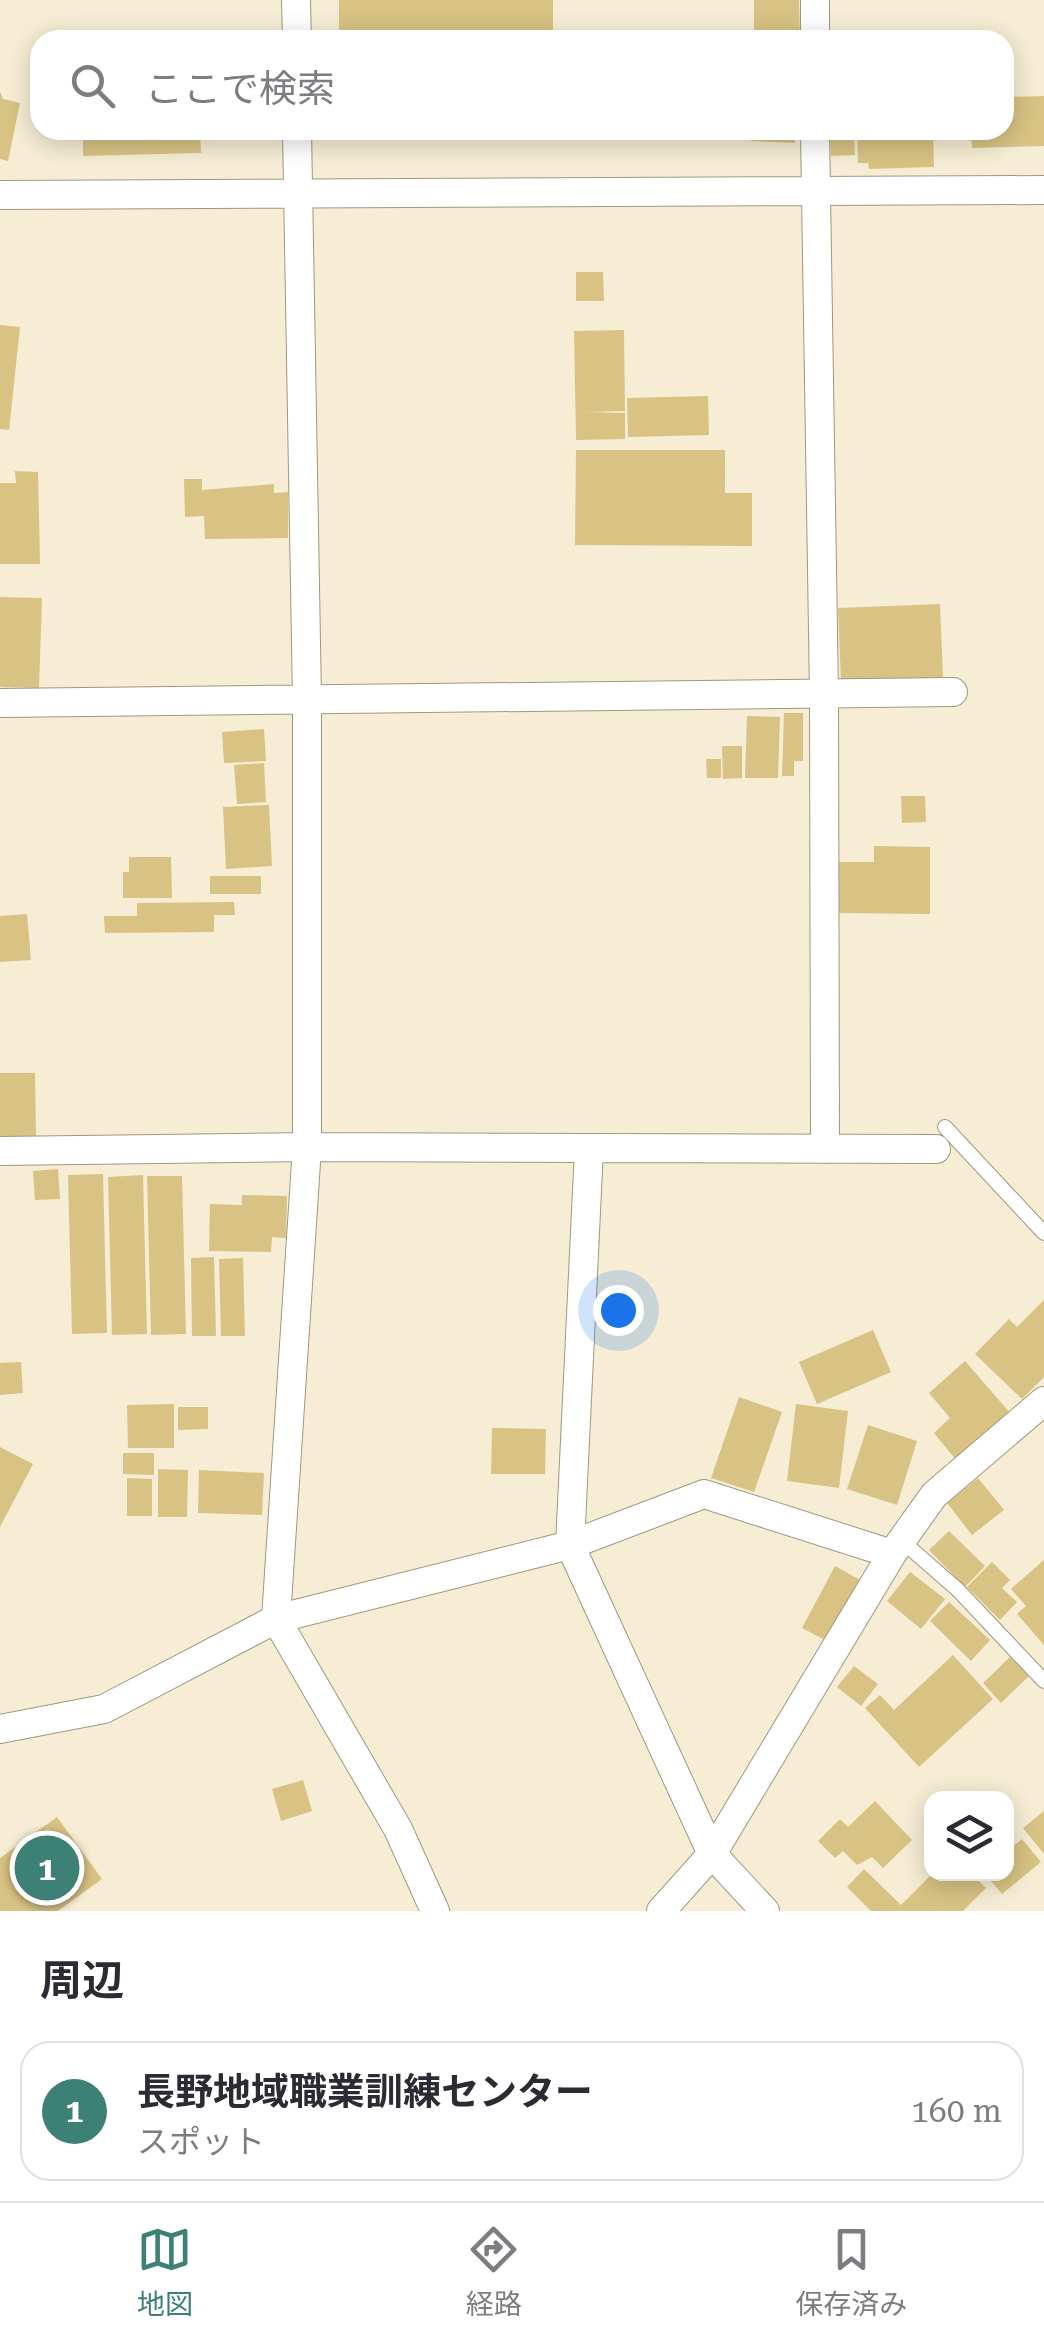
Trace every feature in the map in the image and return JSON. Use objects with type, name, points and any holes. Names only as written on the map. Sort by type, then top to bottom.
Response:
[{"type":"street","points":[[296,0],[297,30]]},
{"type":"street","points":[[815,0],[815,30]]},
{"type":"street","points":[[297,140],[307,700],[307,1146],[276,1619],[398,1828],[435,1911]]},
{"type":"street","points":[[815,140],[824,694],[825,1149]]},
{"type":"street","points":[[0,195],[1044,190]]},
{"type":"street","points":[[0,704],[953,692]]},
{"type":"street","points":[[0,1151],[307,1146],[825,1149],[940,1138]]},
{"type":"street","points":[[589,1149],[570,1545],[712,1854],[765,1911]]},
{"type":"street","points":[[661,1911],[712,1854],[897,1547],[934,1496],[1044,1401]]},
{"type":"street","points":[[0,1729],[104,1709],[276,1619],[570,1545],[704,1494],[897,1547]]},
{"type":"lane","points":[[940,1138],[1044,1234]]},
{"type":"lane","points":[[897,1547],[958,1590],[1044,1681]]},
{"type":"building","points":[[339,0],[553,0],[553,30],[339,30]]},
{"type":"building","points":[[754,0],[799,0],[800,30],[754,30]]},
{"type":"building","points":[[0,92],[3,99],[20,103],[8,161],[0,159]]},
{"type":"building","points":[[1044,96],[1044,146],[972,148],[972,140],[1014,140],[1014,97]]},
{"type":"building","points":[[83,140],[200,140],[201,153],[83,156]]},
{"type":"building","points":[[795,140],[795,143],[751,141]]},
{"type":"building","points":[[830,140],[854,140],[855,155],[831,156]]},
{"type":"building","points":[[857,140],[933,140],[934,167],[869,169],[868,163],[858,163]]},
{"type":"building","points":[[576,272],[603,272],[604,301],[576,301]]},
{"type":"building","points":[[0,325],[20,327],[9,430],[0,429]]},
{"type":"building","points":[[624,330],[625,411],[585,412],[625,413],[625,439],[576,440],[574,331]]},
{"type":"building","points":[[708,396],[709,435],[628,437],[627,398]]},
{"type":"building","points":[[576,450],[725,450],[725,493],[752,493],[752,546],[575,545]]},
{"type":"building","points":[[15,471],[38,472],[40,564],[0,564],[0,483],[16,483]]},
{"type":"building","points":[[184,479],[202,479],[202,490],[274,484],[274,493],[288,492],[288,538],[205,539],[204,516],[185,517]]},
{"type":"building","points":[[0,597],[42,598],[39,688],[0,687]]},
{"type":"building","points":[[940,604],[943,677],[841,681],[838,608]]},
{"type":"building","points":[[784,713],[803,713],[803,761],[794,761],[794,776],[782,776]]},
{"type":"building","points":[[747,716],[780,717],[778,778],[745,778]]},
{"type":"building","points":[[264,729],[266,761],[224,763],[222,732]]},
{"type":"building","points":[[722,746],[742,746],[742,778],[723,779]]},
{"type":"building","points":[[706,759],[721,759],[721,778],[707,778]]},
{"type":"building","points":[[264,763],[266,802],[237,804],[234,765]]},
{"type":"building","points":[[901,796],[925,796],[926,822],[902,823]]},
{"type":"building","points":[[269,805],[272,866],[226,869],[223,807]]},
{"type":"building","points":[[874,846],[930,847],[930,914],[836,913],[836,862],[874,862]]},
{"type":"building","points":[[129,857],[171,857],[172,898],[123,898],[123,872],[129,872]]},
{"type":"building","points":[[210,876],[261,876],[261,894],[210,894]]},
{"type":"building","points":[[234,902],[235,915],[214,915],[214,932],[105,933],[104,916],[137,916],[137,903]]},
{"type":"building","points":[[27,914],[31,960],[0,962],[0,916]]},
{"type":"building","points":[[0,1073],[35,1073],[36,1137],[0,1137]]},
{"type":"building","points":[[58,1169],[60,1199],[35,1200],[33,1171]]},
{"type":"building","points":[[103,1174],[107,1333],[72,1334],[68,1175]]},
{"type":"building","points":[[143,1175],[147,1334],[112,1335],[108,1177]]},
{"type":"building","points":[[147,1176],[182,1176],[186,1334],[151,1335]]},
{"type":"building","points":[[242,1195],[287,1196],[286,1238],[272,1237],[271,1252],[209,1251],[210,1204],[242,1205]]},
{"type":"building","points":[[214,1257],[216,1336],[192,1336],[191,1258]]},
{"type":"building","points":[[243,1258],[245,1336],[221,1336],[219,1259]]},
{"type":"building","points":[[1044,1300],[1044,1377],[1022,1399],[975,1354],[1009,1319],[1017,1327]]},
{"type":"building","points":[[873,1330],[891,1372],[817,1404],[799,1362]]},
{"type":"building","points":[[965,1361],[1011,1414],[957,1461],[934,1433],[950,1418],[929,1393]]},
{"type":"building","points":[[21,1362],[23,1393],[0,1395],[0,1363]]},
{"type":"building","points":[[739,1397],[782,1412],[754,1492],[711,1478]]},
{"type":"building","points":[[174,1404],[174,1448],[128,1448],[127,1405]]},
{"type":"building","points":[[796,1404],[848,1411],[839,1488],[787,1481]]},
{"type":"building","points":[[178,1407],[208,1407],[208,1429],[178,1430]]},
{"type":"building","points":[[868,1425],[917,1441],[897,1505],[847,1489]]},
{"type":"building","points":[[492,1428],[546,1429],[545,1474],[491,1474]]},
{"type":"building","points":[[0,1447],[33,1464],[0,1527]]},
{"type":"building","points":[[123,1453],[154,1453],[154,1475],[123,1474]]},
{"type":"building","points":[[158,1469],[188,1470],[187,1517],[158,1517]]},
{"type":"building","points":[[199,1470],[264,1473],[262,1515],[198,1513]]},
{"type":"building","points":[[127,1478],[152,1479],[152,1516],[127,1516]]},
{"type":"building","points":[[978,1478],[1004,1510],[972,1535],[947,1503]]},
{"type":"building","points":[[949,1531],[985,1566],[965,1587],[929,1550]]},
{"type":"building","points":[[1044,1560],[1044,1645],[1017,1614],[1026,1606],[1011,1589]]},
{"type":"building","points":[[992,1562],[1010,1580],[1002,1588],[1017,1602],[1000,1620],[967,1587]]},
{"type":"building","points":[[835,1566],[864,1582],[831,1643],[802,1628]]},
{"type":"building","points":[[910,1572],[945,1599],[921,1629],[887,1601]]},
{"type":"building","points":[[949,1602],[990,1640],[971,1661],[930,1621]]},
{"type":"building","points":[[953,1655],[993,1699],[919,1767],[865,1708],[880,1695],[894,1710]]},
{"type":"building","points":[[1010,1657],[1029,1676],[1001,1703],[983,1683]]},
{"type":"building","points":[[854,1666],[878,1684],[861,1706],[837,1687]]},
{"type":"building","points":[[303,1780],[312,1811],[281,1821],[272,1789]]},
{"type":"building","points":[[875,1801],[912,1840],[883,1868],[872,1857],[857,1865],[843,1851],[835,1858],[818,1841],[840,1819],[848,1827]]},
{"type":"building","points":[[1044,1811],[1044,1854],[1023,1828]]},
{"type":"building","points":[[57,1817],[102,1879],[58,1911],[0,1911],[0,1858]]},
{"type":"building","points":[[1022,1839],[1041,1862],[1002,1894],[991,1881],[1014,1881],[1014,1846]]},
{"type":"building","points":[[864,1869],[901,1905],[925,1881],[978,1881],[986,1888],[963,1911],[871,1911],[847,1887]]},
{"type":"place","name":"長野地域職業訓練センター","points":[[47,1868]]}]
